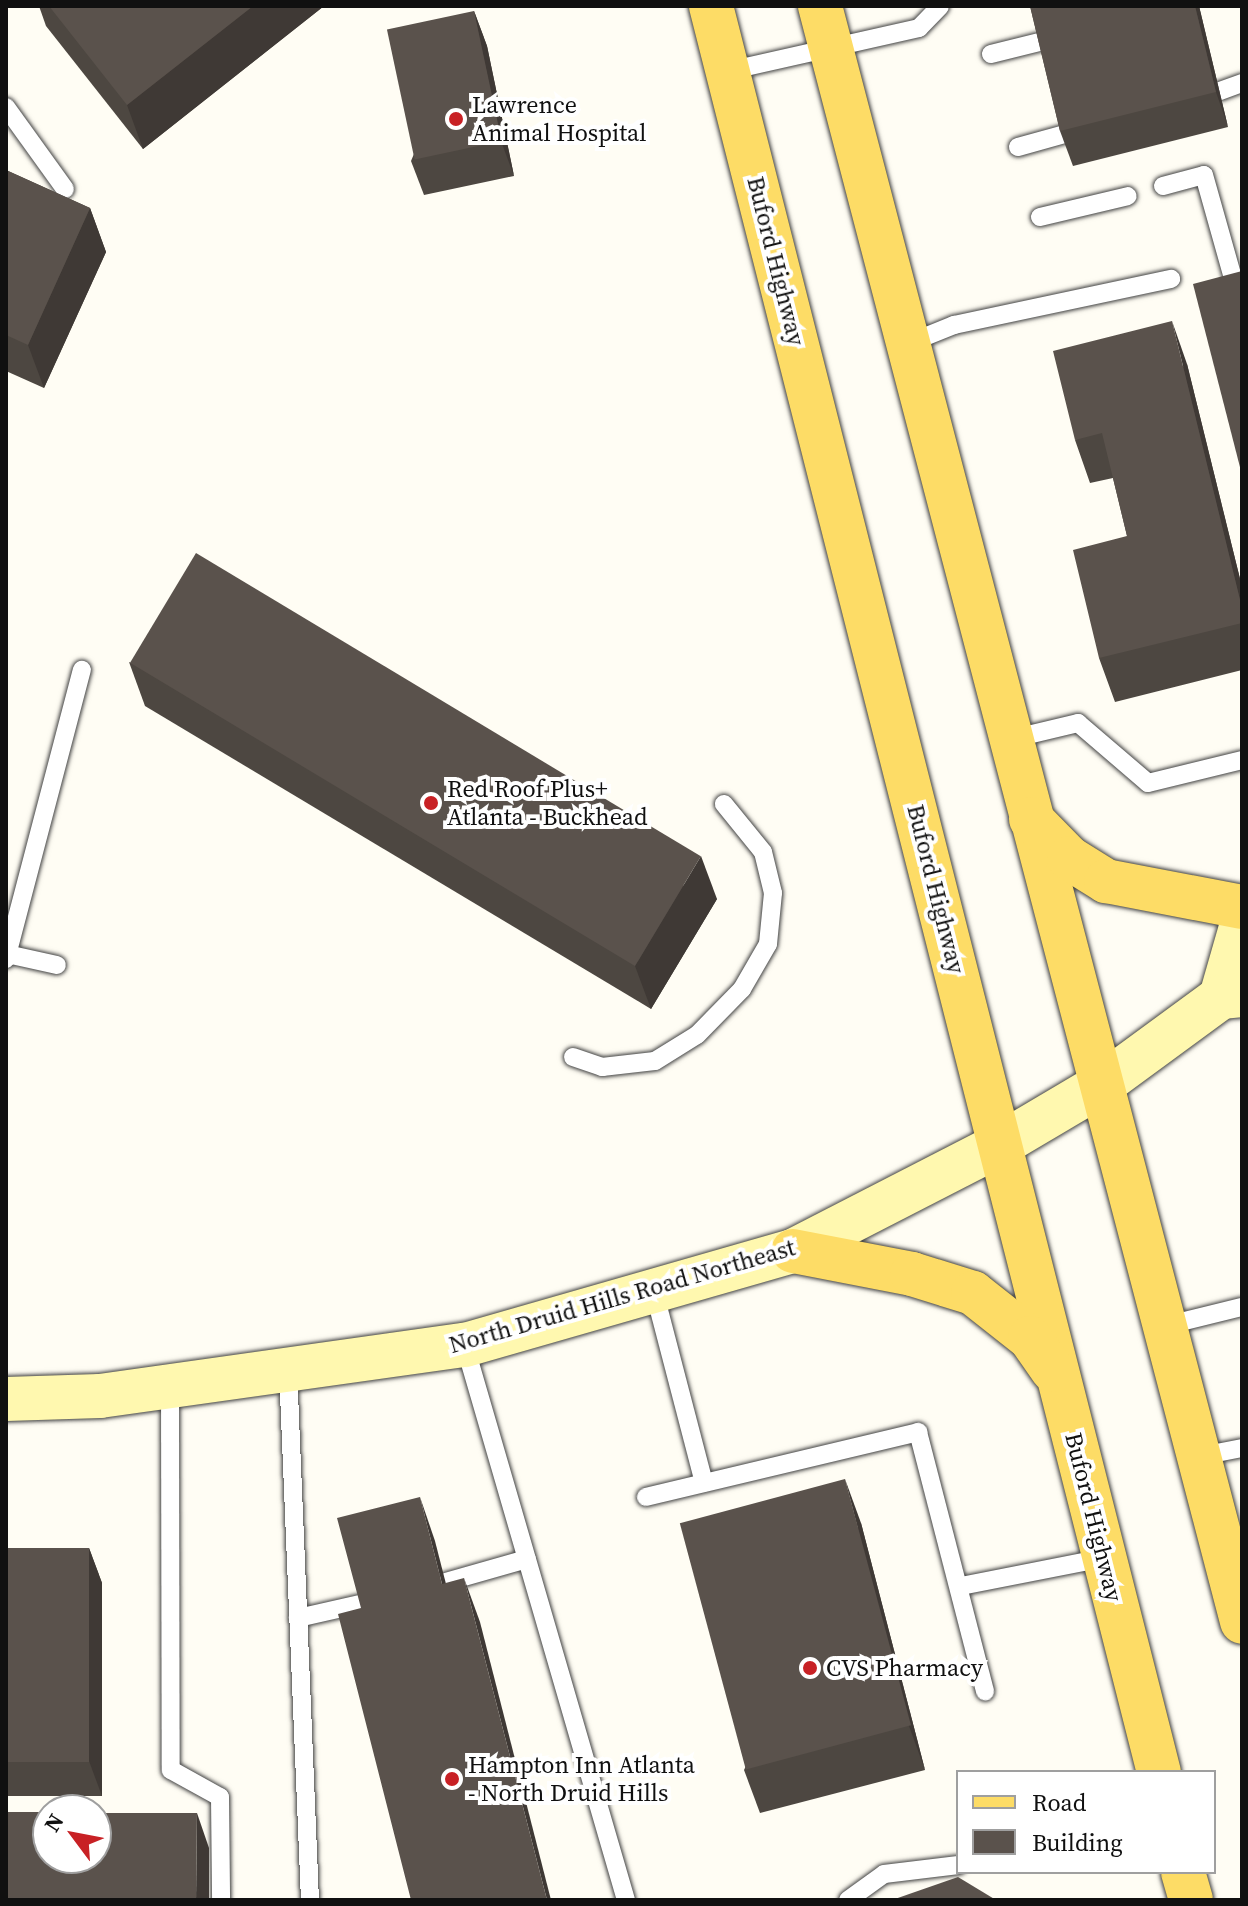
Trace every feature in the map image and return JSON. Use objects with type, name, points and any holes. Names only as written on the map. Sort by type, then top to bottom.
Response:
[{"type":"main road","name":"Buford Highway","points":[[711,6],[1158,1770]]},
{"type":"main road","points":[[820,6],[1028,815],[1168,1325],[1221,1452],[1239,1601]]},
{"type":"main road","points":[[1028,815],[1069,858],[1106,881],[1242,907]]},
{"type":"main road","name":"North Druid Hills Road Northeast","points":[[6,1399],[100,1396],[465,1345],[793,1251],[1001,1144],[1104,1083],[1232,996],[1242,924]]},
{"type":"main road","points":[[793,1251],[912,1274],[973,1293],[1030,1338],[1060,1382]]},
{"type":"main road","points":[[1184,1874],[1191,1900]]},
{"type":"lane","points":[[728,71],[919,28],[940,6]]},
{"type":"lane","points":[[991,54],[1043,41]]},
{"type":"lane","points":[[1220,91],[1242,83]]},
{"type":"lane","points":[[6,107],[65,189]]},
{"type":"lane","points":[[1018,147],[1065,134]]},
{"type":"lane","points":[[1163,186],[1204,175],[1242,310]]},
{"type":"lane","points":[[1040,217],[1128,196]]},
{"type":"lane","points":[[907,344],[954,325],[1171,279]]},
{"type":"lane","points":[[57,965],[7,956],[82,670]]},
{"type":"lane","points":[[1009,740],[1078,723],[1148,783],[1242,760]]},
{"type":"lane","points":[[573,1057],[602,1067],[655,1061],[697,1035],[742,989],[768,944],[773,893],[763,852],[724,804]]},
{"type":"lane","points":[[654,1291],[704,1483]]},
{"type":"lane","points":[[1168,1325],[1242,1307]]},
{"type":"lane","points":[[465,1345],[626,1900]]},
{"type":"lane","points":[[288,1369],[310,1900]]},
{"type":"lane","points":[[170,1386],[171,1770],[220,1797],[221,1900]]},
{"type":"lane","points":[[646,1497],[918,1432],[961,1586],[985,1692]]},
{"type":"lane","points":[[961,1586],[1104,1558]]},
{"type":"lane","points":[[446,1582],[527,1559]]},
{"type":"lane","points":[[298,1618],[364,1603]]},
{"type":"lane","points":[[848,1900],[884,1874],[956,1865]]},
{"type":"building","points":[[49,6],[253,6],[127,105]]},
{"type":"building","points":[[1030,6],[1195,6],[1216,92],[1060,131]]},
{"type":"building","name":"Lawrence Animal Hospital","points":[[474,11],[502,141],[415,160],[387,30]]},
{"type":"building","points":[[6,170],[90,208],[28,345],[6,335]]},
{"type":"building","points":[[1242,271],[1242,475],[1193,284]]},
{"type":"building","points":[[1172,321],[1242,608],[1242,623],[1099,658],[1073,550],[1127,536],[1102,433],[1075,440],[1053,351]]},
{"type":"building","name":"Red Roof Plus+ Atlanta - Buckhead","points":[[196,553],[701,856],[635,966],[130,663]]},
{"type":"building","name":"CVS Pharmacy","points":[[845,1479],[911,1725],[746,1770],[680,1523]]},
{"type":"building","name":"Hampton Inn Atlanta - North Druid Hills","points":[[420,1497],[442,1584],[464,1578],[547,1900],[411,1900],[338,1614],[361,1608],[337,1518]]},
{"type":"building","points":[[6,1548],[89,1548],[89,1762],[6,1762]]},
{"type":"building","points":[[6,1812],[32,1812],[32,1874],[112,1874],[112,1813],[197,1813],[196,1900],[6,1900]]},
{"type":"building","points":[[958,1877],[996,1900],[892,1900]]},
{"type":"place","name":"Lawrence Animal Hospital","points":[[456,119]]},
{"type":"place","name":"Red Roof Plus+ Atlanta - Buckhead","points":[[431,803]]},
{"type":"place","name":"CVS Pharmacy","points":[[810,1668]]},
{"type":"place","name":"Hampton Inn Atlanta - North Druid Hills","points":[[452,1779]]}]
